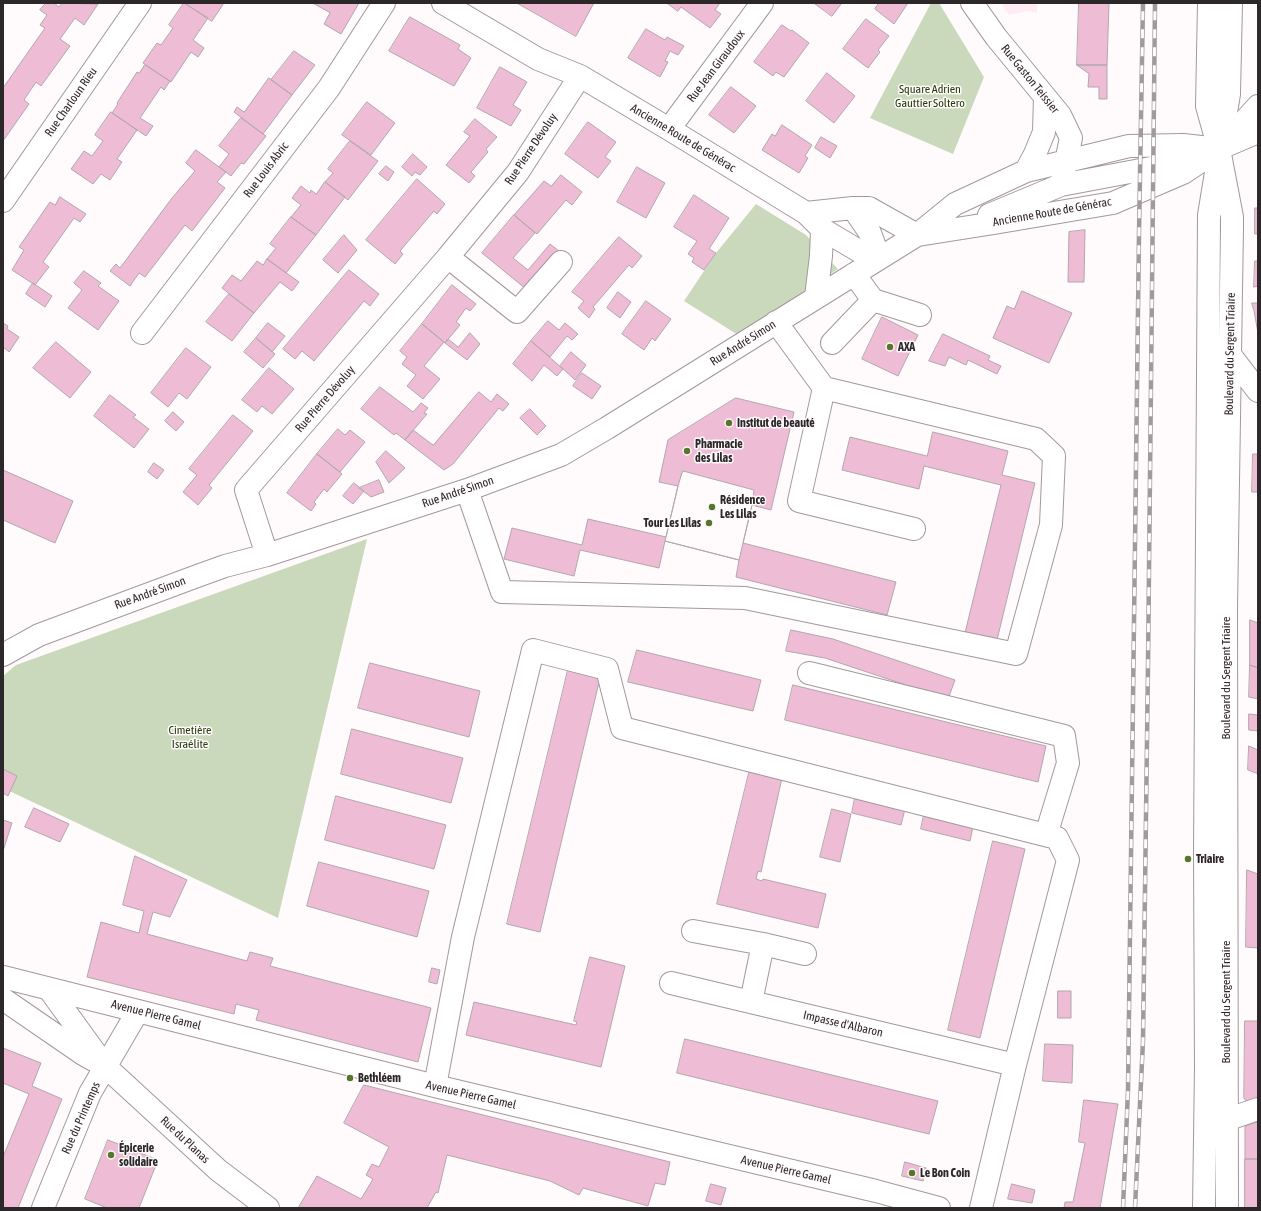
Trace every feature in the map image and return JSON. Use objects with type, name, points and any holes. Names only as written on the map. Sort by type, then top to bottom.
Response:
[{"type":"street","name":"Rue Charloun Rieu","points":[[3,201],[140,3]]},
{"type":"street","name":"Rue Louis Abric","points":[[142,333],[328,88],[384,3]]},
{"type":"street","name":"Ancienne Route de Générac","points":[[443,3],[538,59],[580,76],[806,213],[822,229],[859,251],[879,258],[917,235],[954,204],[1026,171],[1129,146],[1183,145],[1219,149]]},
{"type":"street","name":"Rue Jean Giraudoux","points":[[669,129],[762,3]]},
{"type":"street","name":"Rue Gaston Teissier","points":[[972,3],[996,37],[1060,115],[1071,138],[1067,161]]},
{"type":"street","name":"Boulevard du Sergent Triaire","points":[[1209,3],[1207,106],[1219,149],[1232,217],[1226,609],[1227,1208]]},
{"type":"street","name":"Boulevard du Sergent Triaire","points":[[1204,1208],[1206,1068],[1209,215],[1229,94],[1231,3]]},
{"type":"street","name":"Rue Pierre Dévoluy","points":[[268,555],[246,490],[448,257],[518,172],[580,76]]},
{"type":"street","points":[[1026,171],[1044,132],[1045,97]]},
{"type":"street","points":[[1219,149],[1258,106]]},
{"type":"street","points":[[1061,185],[1167,165],[1219,149],[1258,132]]},
{"type":"street","name":"Ancienne Route de Générac","points":[[917,235],[1113,203],[1183,173],[1219,149]]},
{"type":"street","name":"Ancienne Route de Générac","points":[[959,228],[1061,185],[1067,161]]},
{"type":"street","points":[[853,208],[870,233],[879,258]]},
{"type":"street","points":[[806,213],[853,208],[869,208],[917,235]]},
{"type":"street","points":[[816,297],[821,256],[822,229]]},
{"type":"street","points":[[448,257],[517,312],[561,262]]},
{"type":"street","name":"Rue André Simon","points":[[3,655],[38,635],[200,575],[226,566],[268,555],[466,490],[561,455],[607,428],[879,258]]},
{"type":"street","points":[[854,274],[873,300],[920,316]]},
{"type":"street","points":[[832,343],[873,300]]},
{"type":"street","points":[[466,490],[502,592],[745,598],[1016,654],[1051,525],[1054,456],[1036,439],[824,388],[776,322]]},
{"type":"street","points":[[1231,356],[1258,391]]},
{"type":"street","points":[[824,388],[799,501],[914,529]]},
{"type":"street","points":[[435,1086],[463,937],[533,650],[607,669],[622,728],[1057,838],[1068,860],[1015,1065],[981,1208]]},
{"type":"street","points":[[809,673],[1064,736],[1068,762],[1046,835]]},
{"type":"street","points":[[693,931],[763,944],[806,954]]},
{"type":"street","points":[[751,1002],[763,944]]},
{"type":"street","name":"Avenue Pierre Gamel","points":[[3,976],[435,1086],[868,1189],[939,1208]]},
{"type":"street","name":"Impasse d'Albaron","points":[[671,983],[1015,1065]]},
{"type":"street","name":"Rue du Planas","points":[[50,989],[106,1068]]},
{"type":"street","name":"Rue du Planas","points":[[3,999],[106,1068],[218,1170],[268,1208]]},
{"type":"street","name":"Rue du Printemps","points":[[43,1208],[90,1093],[138,1011]]},
{"type":"street","points":[[1226,1120],[1258,1109]]},
{"type":"street","points":[[218,1170],[244,1208]]},
{"type":"shaded area","points":[[1001,3],[1037,3],[1037,13],[1027,11],[1009,15]]},
{"type":"green space","name":"Square Adrien Gauttier Soltero","points":[[931,3],[939,3],[984,77],[953,154],[870,118]]},
{"type":"green space","points":[[756,204],[806,235],[838,269],[738,335],[684,301],[716,253]]},
{"type":"green space","name":"Cimetière Israélite","points":[[367,539],[278,918],[3,788],[3,676],[16,665]]},
{"type":"building","points":[[46,3],[54,3],[59,7],[62,3],[98,4],[84,25],[75,18],[60,39],[70,46],[41,86],[36,82],[24,100],[29,104],[3,141],[3,88],[45,28],[40,25],[47,15],[40,10]]},
{"type":"building","points":[[184,3],[208,18],[193,40],[204,48],[198,57],[191,52],[171,82],[143,63],[157,43],[161,45],[173,28],[169,25]]},
{"type":"building","points":[[185,3],[224,3],[212,21]]},
{"type":"building","points":[[313,3],[359,3],[341,34],[324,24],[330,13]]},
{"type":"building","points":[[517,3],[594,3],[576,36]]},
{"type":"building","points":[[667,3],[720,3],[715,10],[721,14],[710,28],[681,7],[678,11]]},
{"type":"building","points":[[814,3],[842,3],[832,16]]},
{"type":"building","points":[[879,3],[908,3],[894,24],[875,9]]},
{"type":"building","points":[[1079,3],[1109,3],[1107,65],[1077,65]]},
{"type":"building","points":[[410,17],[460,45],[458,49],[471,58],[454,86],[389,51]]},
{"type":"building","points":[[866,19],[889,36],[878,50],[880,52],[868,68],[843,49]]},
{"type":"building","points":[[782,25],[791,31],[792,30],[809,43],[784,77],[776,72],[773,76],[754,62]]},
{"type":"building","points":[[646,29],[665,40],[667,37],[684,46],[678,55],[670,51],[665,61],[668,62],[660,77],[628,58]]},
{"type":"building","points":[[294,51],[315,65],[292,95],[271,80]]},
{"type":"building","points":[[145,65],[170,81],[164,90],[161,87],[140,118],[153,126],[146,136],[112,113],[137,72],[139,73]]},
{"type":"building","points":[[1077,65],[1107,65],[1107,99],[1099,99],[1099,87],[1088,87],[1089,74]]},
{"type":"building","points":[[500,67],[527,82],[513,105],[521,110],[511,126],[477,108]]},
{"type":"building","points":[[827,73],[855,96],[834,123],[806,101]]},
{"type":"building","points":[[269,78],[292,95],[263,134],[234,112],[237,107],[244,112]]},
{"type":"building","points":[[731,87],[756,106],[734,133],[709,115]]},
{"type":"building","points":[[367,102],[395,123],[371,155],[342,135]]},
{"type":"building","points":[[111,112],[137,130],[117,159],[122,162],[110,180],[101,174],[93,184],[71,169],[84,151],[92,156],[103,141],[95,135]]},
{"type":"building","points":[[241,118],[266,136],[244,164],[241,163],[231,176],[219,167],[229,154],[219,146]]},
{"type":"building","points":[[475,119],[497,137],[486,149],[488,152],[471,172],[475,176],[469,183],[446,165],[470,136],[464,132]]},
{"type":"building","points":[[588,122],[616,142],[605,157],[611,161],[598,178],[565,154]]},
{"type":"building","points":[[782,125],[812,145],[805,156],[808,158],[799,173],[762,150],[772,134],[775,136]]},
{"type":"building","points":[[821,137],[837,146],[830,158],[815,148]]},
{"type":"building","points":[[350,141],[378,161],[348,200],[325,182],[333,173],[328,169]]},
{"type":"building","points":[[196,150],[226,172],[217,182],[225,188],[192,231],[185,225],[145,277],[139,273],[130,286],[110,271],[116,264],[120,268],[172,198],[195,171],[186,163]]},
{"type":"building","points":[[413,154],[427,167],[420,175],[415,172],[412,176],[402,167]]},
{"type":"building","points":[[386,166],[394,172],[388,181],[379,174]]},
{"type":"building","points":[[637,167],[665,183],[646,218],[617,202]]},
{"type":"building","points":[[561,175],[582,192],[572,205],[566,200],[537,234],[514,215],[544,181],[551,186]]},
{"type":"building","points":[[417,179],[445,204],[437,214],[434,211],[400,251],[403,254],[395,264],[366,240]]},
{"type":"building","points":[[325,182],[345,197],[316,235],[291,217],[301,205],[292,198],[301,186],[310,193],[311,190],[316,194]]},
{"type":"building","points":[[694,195],[729,218],[709,249],[716,253],[704,270],[692,262],[694,258],[688,254],[697,241],[674,227]]},
{"type":"building","points":[[60,197],[86,214],[80,222],[74,218],[43,262],[49,267],[35,285],[12,270],[24,250],[19,247],[50,202],[55,205]]},
{"type":"building","points":[[1255,208],[1258,208],[1258,234],[1255,234]]},
{"type":"building","points":[[514,215],[535,233],[513,258],[528,270],[550,244],[559,251],[526,289],[482,253]]},
{"type":"building","points":[[291,217],[316,235],[286,273],[267,259],[276,248],[270,244]]},
{"type":"building","points":[[1085,230],[1084,282],[1068,282],[1069,232]]},
{"type":"building","points":[[344,235],[357,250],[338,273],[323,260]]},
{"type":"building","points":[[619,237],[642,256],[632,268],[629,265],[593,307],[595,309],[589,318],[578,308],[584,301],[572,292]]},
{"type":"building","points":[[267,259],[299,282],[292,291],[280,282],[254,313],[222,288],[232,275],[241,281],[257,261],[263,265]]},
{"type":"building","points":[[1255,261],[1258,261],[1258,286],[1254,287]]},
{"type":"building","points":[[349,270],[379,294],[370,306],[364,301],[314,361],[302,351],[295,359],[283,349]]},
{"type":"building","points":[[84,271],[101,283],[98,286],[119,301],[98,330],[68,308],[82,290],[74,283]]},
{"type":"building","points":[[33,283],[52,296],[45,307],[26,294]]},
{"type":"building","points":[[452,285],[476,304],[470,311],[466,308],[456,322],[460,325],[445,343],[422,324]]},
{"type":"building","points":[[1022,291],[1072,313],[1049,363],[993,338],[1007,306],[1014,309]]},
{"type":"building","points":[[618,292],[631,302],[620,318],[607,308]]},
{"type":"building","points":[[229,294],[254,313],[232,341],[206,322]]},
{"type":"building","points":[[646,301],[671,319],[655,341],[652,338],[644,350],[622,334]]},
{"type":"building","points":[[1252,303],[1258,303],[1258,333],[1254,311]]},
{"type":"building","name":"AXA","points":[[882,317],[918,335],[898,376],[862,359]]},
{"type":"building","points":[[548,321],[559,330],[565,323],[578,334],[572,340],[567,336],[550,357],[531,341]]},
{"type":"building","points":[[3,323],[8,326],[7,329],[19,337],[9,352],[3,347]]},
{"type":"building","points":[[268,323],[285,336],[272,352],[256,338]]},
{"type":"building","points":[[422,324],[444,342],[424,366],[440,379],[423,399],[407,386],[416,375],[402,364],[407,357],[400,351]]},
{"type":"building","points":[[470,333],[480,344],[467,360],[445,343],[448,339],[458,347]]},
{"type":"building","points":[[943,334],[990,356],[988,360],[1001,366],[997,374],[968,360],[966,365],[949,357],[945,366],[929,361]]},
{"type":"building","points":[[256,338],[275,354],[263,368],[244,352]]},
{"type":"building","points":[[531,341],[563,369],[557,376],[544,365],[532,381],[513,364]]},
{"type":"building","points":[[56,342],[91,372],[70,398],[33,368]]},
{"type":"building","points":[[186,348],[211,367],[187,399],[179,393],[168,407],[151,393]]},
{"type":"building","points":[[571,352],[586,365],[575,380],[560,366]]},
{"type":"building","points":[[269,368],[294,389],[272,414],[262,406],[257,412],[242,400]]},
{"type":"building","points":[[582,373],[601,386],[592,399],[573,386]]},
{"type":"building","points":[[380,387],[413,412],[421,403],[428,408],[424,413],[427,414],[405,440],[396,433],[394,435],[361,409]]},
{"type":"building","points":[[479,392],[491,402],[497,394],[509,404],[503,411],[499,408],[453,464],[444,470],[405,440],[413,430],[433,445]]},
{"type":"building","points":[[110,395],[136,415],[133,417],[149,429],[134,448],[94,416]]},
{"type":"building","name":"Résidence Les Lilas","points":[[736,398],[794,412],[771,510],[752,505],[743,543],[896,582],[887,615],[736,577],[739,560],[665,541],[659,568],[580,550],[574,576],[504,559],[512,528],[582,545],[588,519],[666,537],[678,486],[659,482],[668,440]]},
{"type":"building","points":[[530,409],[546,426],[537,435],[520,418]]},
{"type":"building","points":[[173,412],[184,422],[176,431],[165,421]]},
{"type":"building","points":[[233,415],[253,431],[209,485],[212,488],[198,505],[183,492],[197,475],[189,469]]},
{"type":"building","points":[[338,429],[345,435],[350,430],[365,442],[340,472],[317,454]]},
{"type":"building","points":[[933,432],[1008,451],[1002,475],[1035,483],[997,640],[965,633],[1001,485],[924,466],[919,489],[842,470],[850,437],[927,456]]},
{"type":"building","points":[[386,451],[405,468],[389,483],[376,462]]},
{"type":"building","points":[[317,454],[342,474],[327,492],[324,489],[314,502],[316,504],[311,511],[287,493]]},
{"type":"building","points":[[1253,454],[1258,454],[1258,492],[1252,492]]},
{"type":"building","points":[[154,463],[164,470],[157,479],[148,472]]},
{"type":"building","points":[[3,470],[73,501],[55,543],[3,520]]},
{"type":"building","name":"Tour Les Lilas","points":[[683,471],[754,490],[739,560],[665,541]]},
{"type":"building","points":[[379,480],[384,492],[371,497],[359,488]]},
{"type":"building","points":[[354,483],[364,491],[353,504],[343,496]]},
{"type":"building","points":[[1250,620],[1258,623],[1258,668],[1250,665]]},
{"type":"building","points":[[791,630],[833,639],[955,680],[948,699],[825,658],[786,651]]},
{"type":"building","points":[[637,650],[761,680],[753,711],[628,682]]},
{"type":"building","points":[[370,663],[480,691],[469,737],[358,708]]},
{"type":"building","points":[[1250,665],[1258,668],[1258,699],[1249,697]]},
{"type":"building","points":[[568,670],[600,678],[540,932],[507,924]]},
{"type":"building","points":[[793,685],[1046,746],[1038,782],[785,720]]},
{"type":"building","points":[[1249,714],[1258,715],[1258,731],[1249,730]]},
{"type":"building","points":[[352,729],[463,758],[451,803],[341,774]]},
{"type":"building","points":[[1249,746],[1258,750],[1258,774],[1248,770]]},
{"type":"building","points":[[3,769],[17,776],[8,796],[3,793]]},
{"type":"building","points":[[750,769],[782,778],[761,872],[758,871],[756,879],[762,881],[763,879],[826,894],[818,928],[717,904]]},
{"type":"building","points":[[856,793],[906,805],[901,825],[852,813]]},
{"type":"building","points":[[336,796],[446,825],[434,869],[325,840]]},
{"type":"building","points":[[34,808],[69,824],[60,842],[25,827]]},
{"type":"building","points":[[832,809],[851,814],[840,862],[820,857]]},
{"type":"building","points":[[925,810],[974,822],[970,841],[921,829]]},
{"type":"building","points":[[3,820],[12,823],[3,851]]},
{"type":"building","points":[[993,841],[1025,849],[980,1038],[948,1030]]},
{"type":"building","points":[[135,856],[187,880],[170,917],[153,912],[147,934],[247,961],[250,952],[273,958],[270,966],[431,1008],[418,1062],[256,1020],[259,1010],[236,1004],[234,1014],[87,977],[101,922],[139,933],[144,911],[123,905]]},
{"type":"building","points":[[319,862],[429,891],[417,937],[307,906]]},
{"type":"building","points":[[1247,870],[1258,874],[1258,948],[1246,947]]},
{"type":"building","points":[[590,957],[625,966],[601,1067],[466,1035],[474,1002],[576,1025],[577,1022],[574,1021]]},
{"type":"building","points":[[432,968],[440,970],[437,984],[429,982]]},
{"type":"building","points":[[1058,991],[1071,991],[1071,1018],[1058,1018]]},
{"type":"building","points":[[1245,1021],[1258,1021],[1258,1099],[1250,1101],[1246,1101],[1244,1098]]},
{"type":"building","points":[[685,1039],[938,1101],[929,1134],[677,1073]]},
{"type":"building","points":[[1045,1044],[1073,1045],[1072,1083],[1043,1081]]},
{"type":"building","points":[[3,1048],[41,1063],[32,1086],[62,1099],[18,1208],[3,1208],[3,1157],[29,1094],[3,1083]]},
{"type":"building","points":[[364,1085],[670,1162],[665,1185],[655,1183],[648,1206],[583,1188],[579,1195],[550,1181],[447,1155],[438,1193],[436,1192],[427,1208],[298,1208],[317,1176],[361,1199],[373,1179],[366,1175],[372,1164],[379,1167],[389,1147],[344,1123]]},
{"type":"building","points":[[1084,1100],[1118,1104],[1100,1208],[1064,1208],[1065,1202],[1073,1202],[1085,1143],[1079,1142]]},
{"type":"building","points":[[1258,1122],[1258,1159],[1245,1159],[1245,1127]]},
{"type":"building","points":[[108,1140],[158,1160],[139,1208],[107,1208],[85,1199]]},
{"type":"building","points":[[1245,1159],[1258,1159],[1258,1208],[1245,1208]]},
{"type":"building","points":[[905,1162],[926,1168],[923,1181],[902,1176]]},
{"type":"building","points":[[711,1184],[726,1188],[721,1205],[706,1201]]},
{"type":"building","points":[[1012,1184],[1035,1190],[1032,1203],[1008,1199]]},
{"type":"railway","points":[[1123,1208],[1128,1090],[1143,3]]},
{"type":"railway","points":[[1135,1208],[1143,1041],[1155,3]]},
{"type":"place","name":"AXA","points":[[890,347]]},
{"type":"place","name":"Institut de beauté","points":[[729,423]]},
{"type":"place","name":"Pharmacie des Lilas","points":[[687,451]]},
{"type":"place","name":"Résidence Les Lilas","points":[[712,507]]},
{"type":"place","name":"Tour Les Lilas","points":[[709,523]]},
{"type":"place","name":"Triaire","points":[[1188,859]]},
{"type":"place","name":"Bethléem","points":[[350,1078]]},
{"type":"place","name":"Épicerie solidaire","points":[[111,1155]]},
{"type":"place","name":"Le Bon Coin","points":[[912,1173]]}]
